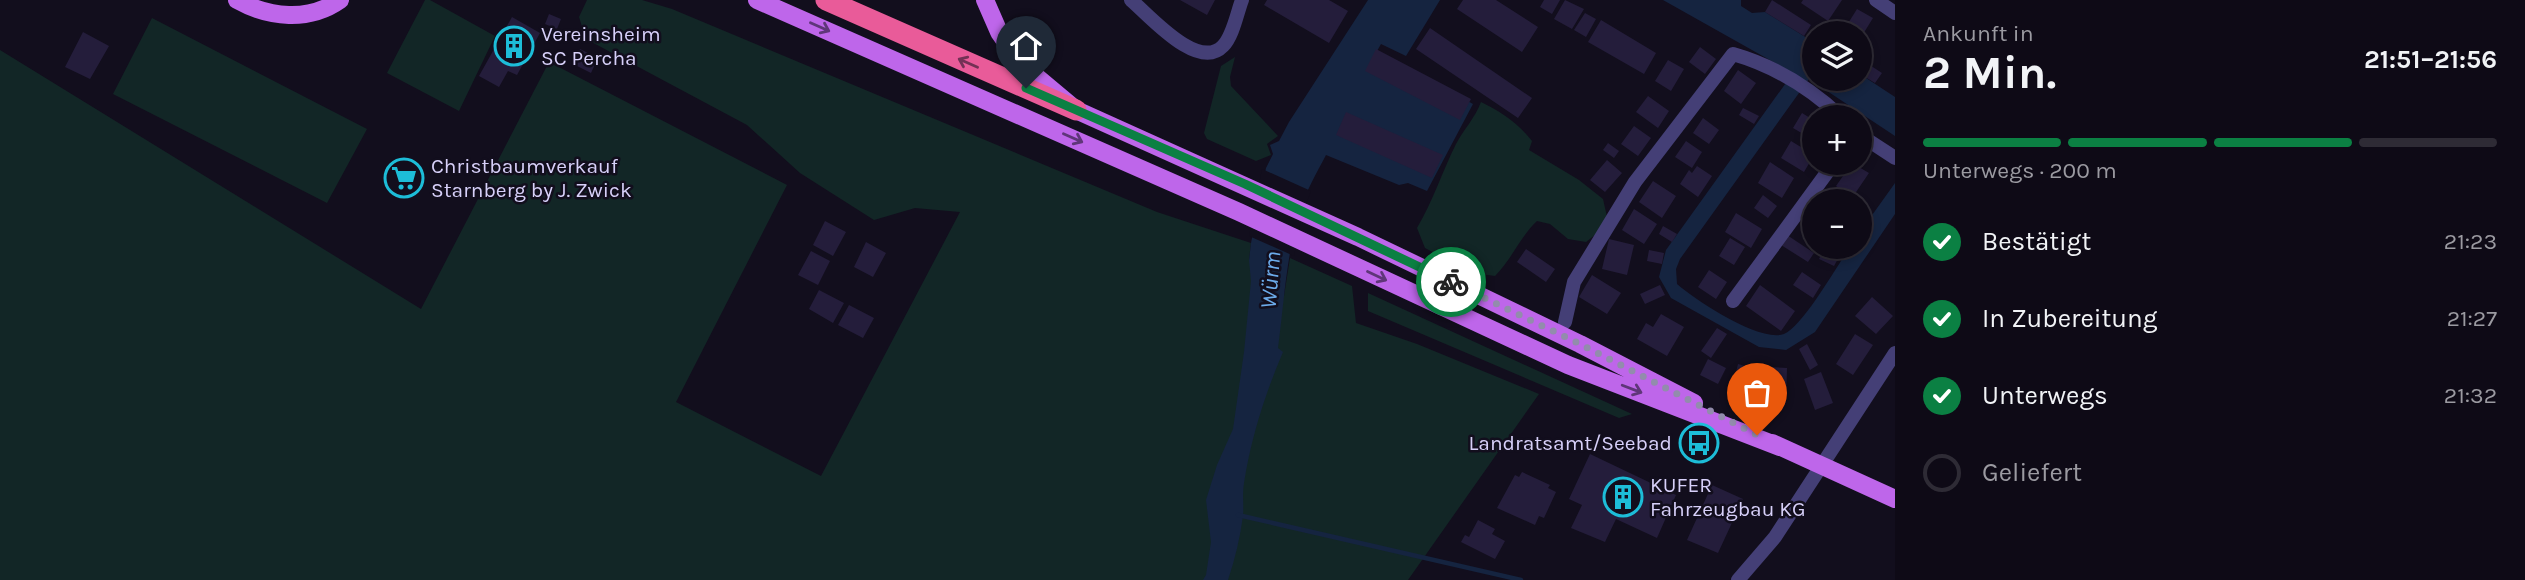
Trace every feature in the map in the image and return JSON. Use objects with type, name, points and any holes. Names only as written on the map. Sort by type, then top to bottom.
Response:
[{"type":"highway","points":[[825,0],[1076,110]]},
{"type":"main road","points":[[237,0],[256,10],[277,15],[306,15],[328,9],[340,0]]},
{"type":"main road","points":[[757,0],[1239,212],[1568,365],[1780,447]]},
{"type":"main road","points":[[985,0],[999,32],[1013,52],[1033,74],[1076,110],[1319,219],[1580,344],[1780,447],[1895,499]]},
{"type":"street","points":[[1131,0],[1182,45],[1201,52],[1217,50],[1224,45],[1242,0]]},
{"type":"street","points":[[1876,0],[1895,13]]},
{"type":"street","points":[[1564,322],[1574,282],[1635,182],[1733,54],[1761,62],[1779,71],[1826,105]]},
{"type":"street","points":[[1872,143],[1895,158]]},
{"type":"street","points":[[1733,301],[1825,175]]},
{"type":"street","points":[[1738,580],[1775,537],[1895,353]]},
{"type":"green space","points":[[425,0],[430,0],[495,36],[459,111],[387,73]]},
{"type":"green space","points":[[587,0],[642,0],[672,9],[1157,212],[1251,243],[1249,260],[1284,296],[1290,258],[1352,286],[1356,323],[1417,344],[1539,394],[1408,580],[0,580],[0,50],[421,309],[549,62],[787,185],[676,402],[821,476],[960,212],[915,208],[874,220],[800,173],[747,125],[586,39],[579,17]]},
{"type":"green space","points":[[152,18],[367,129],[327,203],[113,94]]},
{"type":"green space","points":[[1235,57],[1230,77],[1231,86],[1278,136],[1267,144],[1271,155],[1256,161],[1207,139],[1204,133],[1221,66]]},
{"type":"green space","points":[[1481,102],[1521,128],[1532,141],[1529,150],[1579,180],[1603,199],[1607,217],[1600,231],[1586,242],[1568,239],[1550,224],[1537,221],[1495,276],[1473,273],[1425,248],[1417,228],[1456,144]]},
{"type":"green space","points":[[1368,293],[1632,414],[1619,418],[1368,311]]},
{"type":"water","name":"Würm","points":[[1368,0],[1440,0],[1406,56],[1381,44],[1377,51],[1473,104],[1427,191],[1408,183],[1399,185],[1326,155],[1304,199],[1295,230],[1278,348],[1283,352],[1251,449],[1243,487],[1242,524],[1233,564],[1228,580],[1203,580],[1211,542],[1206,500],[1217,465],[1233,429],[1251,281],[1251,243],[1266,168],[1273,154],[1270,145],[1279,141]]},
{"type":"water","points":[[1663,0],[1741,0],[1741,6],[1752,13],[1765,12],[1802,35],[1802,89],[1680,259],[1676,269],[1677,284],[1712,309],[1744,326],[1773,335],[1784,334],[1792,329],[1810,308],[1842,259],[1864,259],[1815,332],[1786,350],[1759,347],[1671,298],[1659,277],[1666,250],[1793,73]]},
{"type":"water","points":[[1872,82],[1895,97],[1895,136],[1872,121],[1872,105],[1848,105],[1827,91],[1872,91]]},
{"type":"water","points":[[1895,183],[1895,214],[1872,248],[1872,215]]},
{"type":"pier","points":[[1262,169],[1311,191],[1302,215],[1294,256],[1249,236]]},
{"type":"building","points":[[1180,0],[1215,0],[1207,15]]},
{"type":"building","points":[[1267,0],[1329,0],[1348,11],[1329,43],[1264,5]]},
{"type":"building","points":[[1463,0],[1496,0],[1538,27],[1522,52],[1457,9]]},
{"type":"building","points":[[1544,0],[1560,0],[1552,14],[1540,7]]},
{"type":"building","points":[[1565,0],[1584,9],[1572,29],[1554,19]]},
{"type":"building","points":[[1772,0],[1805,21],[1802,21],[1802,35],[1765,12]]},
{"type":"building","points":[[1803,0],[1842,0],[1828,21],[1801,3]]},
{"type":"building","points":[[1857,9],[1873,18],[1871,21],[1850,21]]},
{"type":"building","points":[[1585,13],[1596,19],[1586,37],[1574,30]]},
{"type":"building","points":[[549,14],[561,19],[557,29],[545,24]]},
{"type":"building","name":"Vereinsheim SC Percha","points":[[512,17],[540,33],[517,75],[508,71],[499,87],[479,76]]},
{"type":"building","points":[[1601,20],[1656,53],[1644,74],[1588,42]]},
{"type":"building","points":[[1430,28],[1532,98],[1518,118],[1416,49]]},
{"type":"building","points":[[83,32],[109,46],[90,79],[65,67]]},
{"type":"building","points":[[1700,47],[1716,59],[1705,74],[1689,62]]},
{"type":"building","points":[[580,49],[598,58],[591,73],[573,64]]},
{"type":"building","points":[[1376,49],[1471,99],[1460,120],[1365,71]]},
{"type":"building","points":[[1668,60],[1684,69],[1671,91],[1655,81]]},
{"type":"building","points":[[1872,66],[1882,73],[1875,83],[1872,81]]},
{"type":"building","points":[[1738,70],[1756,83],[1741,104],[1724,91]]},
{"type":"building","points":[[1648,96],[1669,111],[1658,128],[1636,112]]},
{"type":"building","points":[[1743,108],[1759,116],[1754,124],[1739,115]]},
{"type":"building","points":[[1346,112],[1443,155],[1432,178],[1336,135]]},
{"type":"building","points":[[1802,113],[1802,133],[1793,128]]},
{"type":"building","points":[[1703,118],[1719,130],[1709,144],[1693,133]]},
{"type":"building","points":[[1634,126],[1651,138],[1638,156],[1621,144]]},
{"type":"building","points":[[1686,141],[1702,152],[1692,168],[1675,157]]},
{"type":"building","points":[[1791,141],[1802,148],[1802,171],[1781,158]]},
{"type":"building","points":[[1608,143],[1619,151],[1614,158],[1603,150]]},
{"type":"building","points":[[1607,160],[1622,173],[1605,192],[1590,180]]},
{"type":"building","points":[[1770,162],[1794,178],[1782,198],[1758,183]]},
{"type":"building","points":[[1697,166],[1712,176],[1698,197],[1680,184],[1689,170],[1692,173]]},
{"type":"building","points":[[1844,175],[1868,175],[1858,189],[1840,189],[1836,186]]},
{"type":"building","points":[[1653,181],[1676,196],[1662,218],[1639,202]]},
{"type":"building","points":[[1763,195],[1777,206],[1768,218],[1754,208]]},
{"type":"building","points":[[1634,209],[1657,224],[1644,244],[1622,230]]},
{"type":"building","points":[[1736,213],[1762,229],[1751,248],[1725,232]]},
{"type":"building","points":[[825,221],[846,232],[833,256],[813,245]]},
{"type":"building","points":[[1663,226],[1677,234],[1672,242],[1659,234]]},
{"type":"building","points":[[1787,235],[1802,245],[1802,258],[1781,245]]},
{"type":"building","points":[[1730,238],[1745,247],[1734,265],[1719,256]]},
{"type":"building","points":[[1609,239],[1634,245],[1627,275],[1602,269]]},
{"type":"building","points":[[866,242],[886,253],[873,277],[854,267]]},
{"type":"building","points":[[1526,249],[1555,269],[1546,282],[1517,262]]},
{"type":"building","points":[[1649,250],[1664,253],[1662,264],[1647,261]]},
{"type":"building","points":[[811,251],[830,261],[818,285],[798,275]]},
{"type":"building","points":[[1819,259],[1838,259],[1834,266]]},
{"type":"building","points":[[1709,270],[1727,282],[1716,299],[1698,287]]},
{"type":"building","points":[[1802,272],[1821,285],[1813,298],[1793,285]]},
{"type":"building","points":[[1592,275],[1621,293],[1607,314],[1579,297]]},
{"type":"building","points":[[1660,285],[1665,295],[1645,304],[1640,294]]},
{"type":"building","points":[[1760,285],[1795,311],[1781,331],[1746,306]]},
{"type":"building","points":[[819,290],[844,303],[833,323],[809,309]]},
{"type":"building","points":[[1872,297],[1893,316],[1876,334],[1855,316]]},
{"type":"building","points":[[849,305],[874,318],[863,338],[838,325]]},
{"type":"building","points":[[1661,314],[1684,327],[1667,356],[1637,339],[1646,323],[1653,327]]},
{"type":"building","points":[[1717,328],[1727,334],[1711,358],[1701,351]]},
{"type":"building","points":[[1855,334],[1873,345],[1853,375],[1836,364]]},
{"type":"building","points":[[1807,344],[1818,365],[1810,370],[1799,349]]},
{"type":"building","points":[[1708,359],[1726,368],[1718,384],[1700,375]]},
{"type":"building","points":[[1738,364],[1765,372],[1759,395],[1732,388]]},
{"type":"building","points":[[1769,367],[1787,368],[1786,403],[1768,402]]},
{"type":"building","points":[[1821,372],[1833,403],[1815,410],[1804,379]]},
{"type":"building","name":"KUFER Fahrzeugbau KG","points":[[1590,454],[1676,495],[1657,538],[1616,519],[1605,542],[1571,528],[1582,505],[1569,499]]},
{"type":"building","points":[[1522,472],[1550,485],[1548,488],[1556,492],[1544,518],[1539,516],[1535,525],[1497,508],[1515,475],[1519,477]]},
{"type":"building","points":[[1712,485],[1743,499],[1718,553],[1687,540]]},
{"type":"building","points":[[1478,520],[1495,529],[1492,534],[1505,541],[1495,559],[1461,542],[1465,535],[1469,537]]},
{"type":"waterway","points":[[1238,515],[1521,580]]},
{"type":"way so far","points":[[1451,282],[1580,344],[1757,435]]},
{"type":"place","name":"Vereinsheim SC Percha","points":[[514,46]]},
{"type":"place","name":"Christbaumverkauf Starnberg by J. Zwick","points":[[404,178]]},
{"type":"place","name":"Landratsamt/Seebad","points":[[1699,443]]},
{"type":"place","name":"KUFER Fahrzeugbau KG","points":[[1623,497]]},
{"type":"route","points":[[1026,88],[1245,184],[1451,282]]}]
